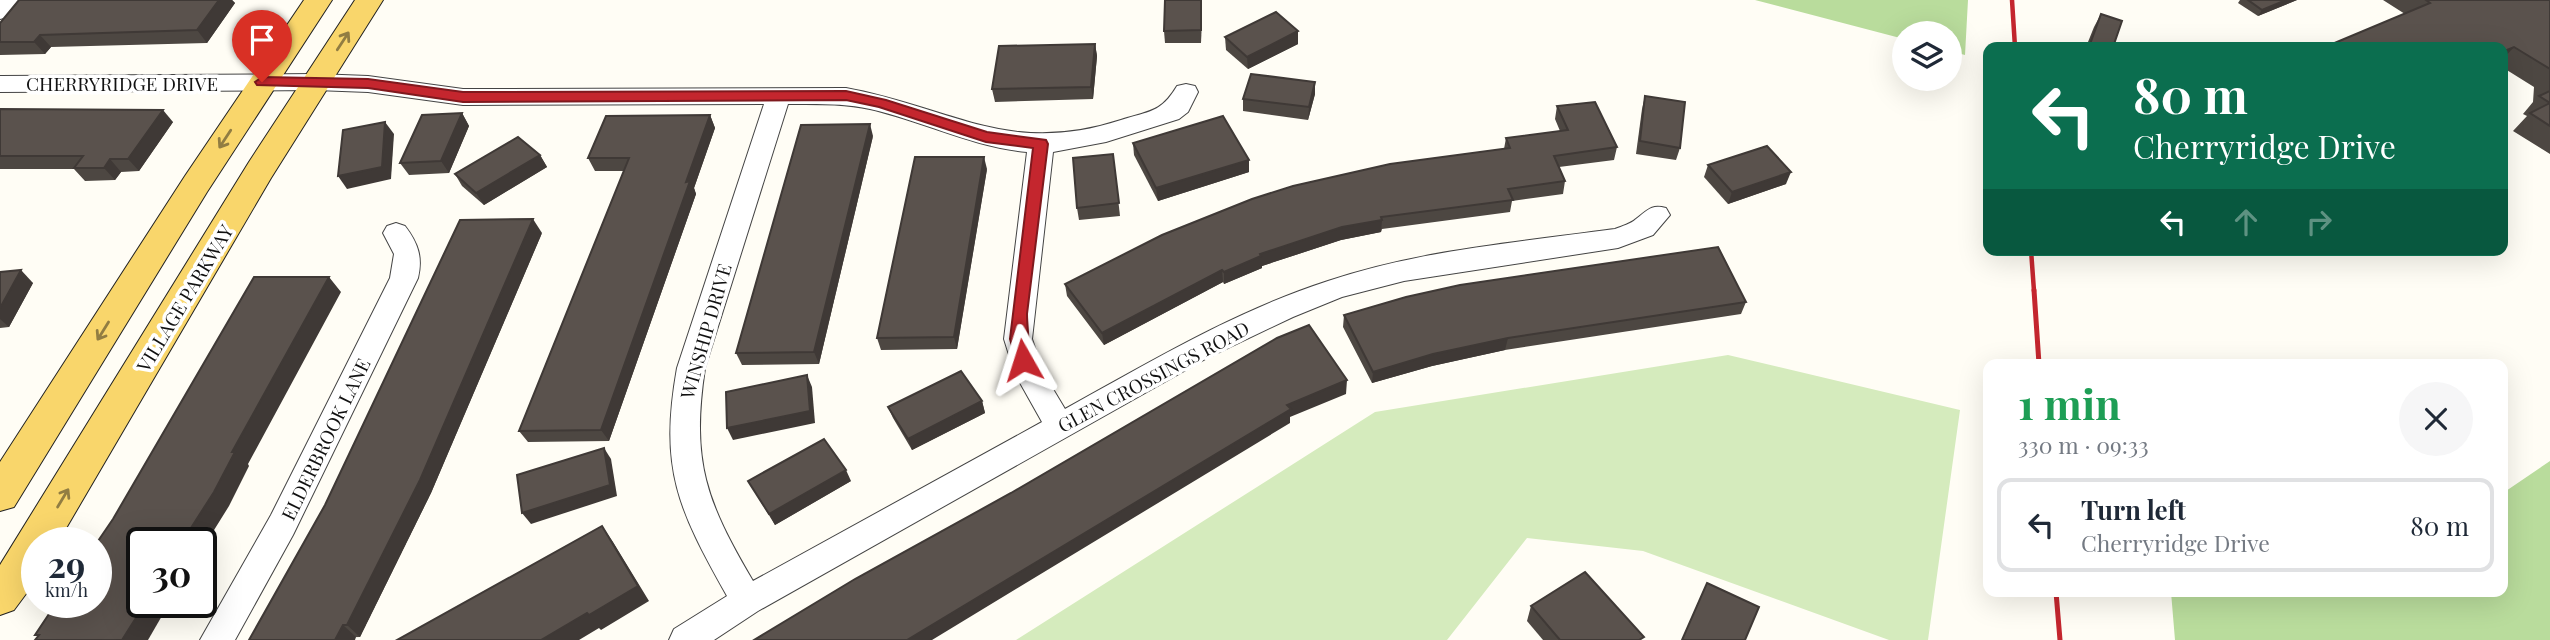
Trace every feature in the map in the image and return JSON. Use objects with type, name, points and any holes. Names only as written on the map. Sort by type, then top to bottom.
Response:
[{"type":"main road","points":[[0,495],[262,82],[318,0]]},
{"type":"main road","name":"VILLAGE PARKWAY","points":[[0,597],[20,570],[316,82],[369,0]]},
{"type":"street","points":[[0,12],[10,0]]},
{"type":"street","name":"CHERRYRIDGE DRIVE","points":[[0,84],[316,82],[368,84],[463,97],[779,95],[861,98],[986,137],[1041,144],[1086,139],[1170,113],[1179,106],[1186,92]]},
{"type":"street","name":"WINSHIP DRIVE","points":[[747,601],[705,529],[690,492],[682,448],[683,406],[691,368],[779,95]]},
{"type":"street","points":[[1041,144],[1018,339],[1033,383],[1060,426]]},
{"type":"street","name":"GLEN CROSSINGS ROAD","points":[[686,640],[747,601],[1060,426],[1199,349],[1273,312],[1338,288],[1426,266],[1618,238],[1644,228],[1657,215]]},
{"type":"street","name":"ELDERBROOK LANE","points":[[217,640],[282,525],[404,278],[409,262],[408,249],[396,233]]},
{"type":"green space","points":[[1755,0],[1968,0],[1965,55],[1962,54],[1962,21],[1892,21],[1892,36]]},
{"type":"green space","points":[[1728,355],[1960,410],[1928,640],[1889,640],[1643,551],[1527,538],[1447,640],[1016,640],[1375,412]]},
{"type":"green space","points":[[2550,461],[2550,640],[2175,640],[2171,597],[2508,597],[2508,490]]},
{"type":"building","points":[[19,0],[219,0],[197,30],[40,35],[34,42],[0,42],[0,23]]},
{"type":"building","points":[[1165,0],[1201,0],[1201,30],[1164,31]]},
{"type":"building","points":[[2248,0],[2286,0],[2262,10]]},
{"type":"building","points":[[2426,0],[2550,0],[2550,69],[2514,47],[2508,50],[2508,42],[2337,42],[2430,3]]},
{"type":"building","points":[[1276,12],[1298,31],[1247,57],[1225,37]]},
{"type":"building","points":[[2101,14],[2122,21],[2115,42],[2091,42]]},
{"type":"building","points":[[1095,44],[1091,87],[992,89],[999,46]]},
{"type":"building","points":[[1251,74],[1315,82],[1309,107],[1243,99]]},
{"type":"building","points":[[2550,91],[2550,103],[2539,96]]},
{"type":"building","points":[[1645,96],[1685,102],[1680,148],[1640,141]]},
{"type":"building","points":[[1595,102],[1617,147],[1554,156],[1565,181],[1508,189],[1513,200],[1381,217],[1382,220],[1342,227],[1260,254],[1261,256],[1224,272],[1222,270],[1102,333],[1065,284],[1162,235],[1252,199],[1293,186],[1390,164],[1510,148],[1506,138],[1568,130],[1557,106]]},
{"type":"building","points":[[2550,103],[2550,126],[2530,113]]},
{"type":"building","points":[[0,109],[163,110],[128,159],[110,159],[104,168],[74,168],[83,156],[0,156]]},
{"type":"building","points":[[462,113],[441,161],[400,163],[422,115]]},
{"type":"building","points":[[710,115],[686,182],[690,181],[601,430],[519,431],[629,158],[588,158],[606,116]]},
{"type":"building","points":[[1223,116],[1249,160],[1156,188],[1133,143]]},
{"type":"building","points":[[385,122],[382,167],[338,176],[343,130]]},
{"type":"building","points":[[870,124],[814,352],[736,353],[801,125]]},
{"type":"building","points":[[518,137],[540,155],[476,193],[455,174]]},
{"type":"building","points":[[1767,146],[1791,172],[1732,192],[1708,165]]},
{"type":"building","points":[[1113,154],[1119,203],[1077,208],[1073,158]]},
{"type":"building","points":[[915,157],[984,157],[954,337],[877,338]]},
{"type":"building","points":[[533,219],[420,480],[347,625],[343,625],[335,640],[249,640],[325,505],[460,220]]},
{"type":"building","points":[[1718,247],[1746,302],[1508,338],[1433,354],[1373,372],[1344,315],[1460,285]]},
{"type":"building","points":[[21,270],[0,308],[0,272]]},
{"type":"building","points":[[254,277],[329,277],[232,452],[235,452],[214,492],[192,527],[126,527],[126,618],[136,618],[122,640],[35,640],[39,635],[35,635],[46,618],[112,618],[112,527],[108,527]]},
{"type":"building","points":[[1309,325],[1347,380],[1287,405],[1291,409],[907,640],[754,640],[855,579],[1011,493],[1277,338]]},
{"type":"building","points":[[961,371],[982,401],[908,439],[888,407]]},
{"type":"building","points":[[807,375],[810,411],[727,428],[726,392]]},
{"type":"building","points":[[824,439],[846,470],[769,514],[748,481]]},
{"type":"building","points":[[604,448],[610,485],[522,513],[517,475]]},
{"type":"building","points":[[602,526],[638,586],[589,615],[587,613],[541,640],[397,640]]},
{"type":"building","points":[[1585,572],[1644,637],[1639,640],[1560,640],[1531,606]]},
{"type":"building","points":[[1707,583],[1759,607],[1745,640],[1682,640]]},
{"type":"railway","points":[[2012,0],[2015,42]]},
{"type":"railway","points":[[2031,256],[2034,291]]},
{"type":"railway","points":[[2034,290],[2039,359]]},
{"type":"railway","points":[[2056,597],[2060,640]]},
{"type":"route","points":[[262,82],[368,84],[463,97],[846,96],[881,103],[986,137],[1041,144],[1019,314],[1018,339],[1023,360]]}]
